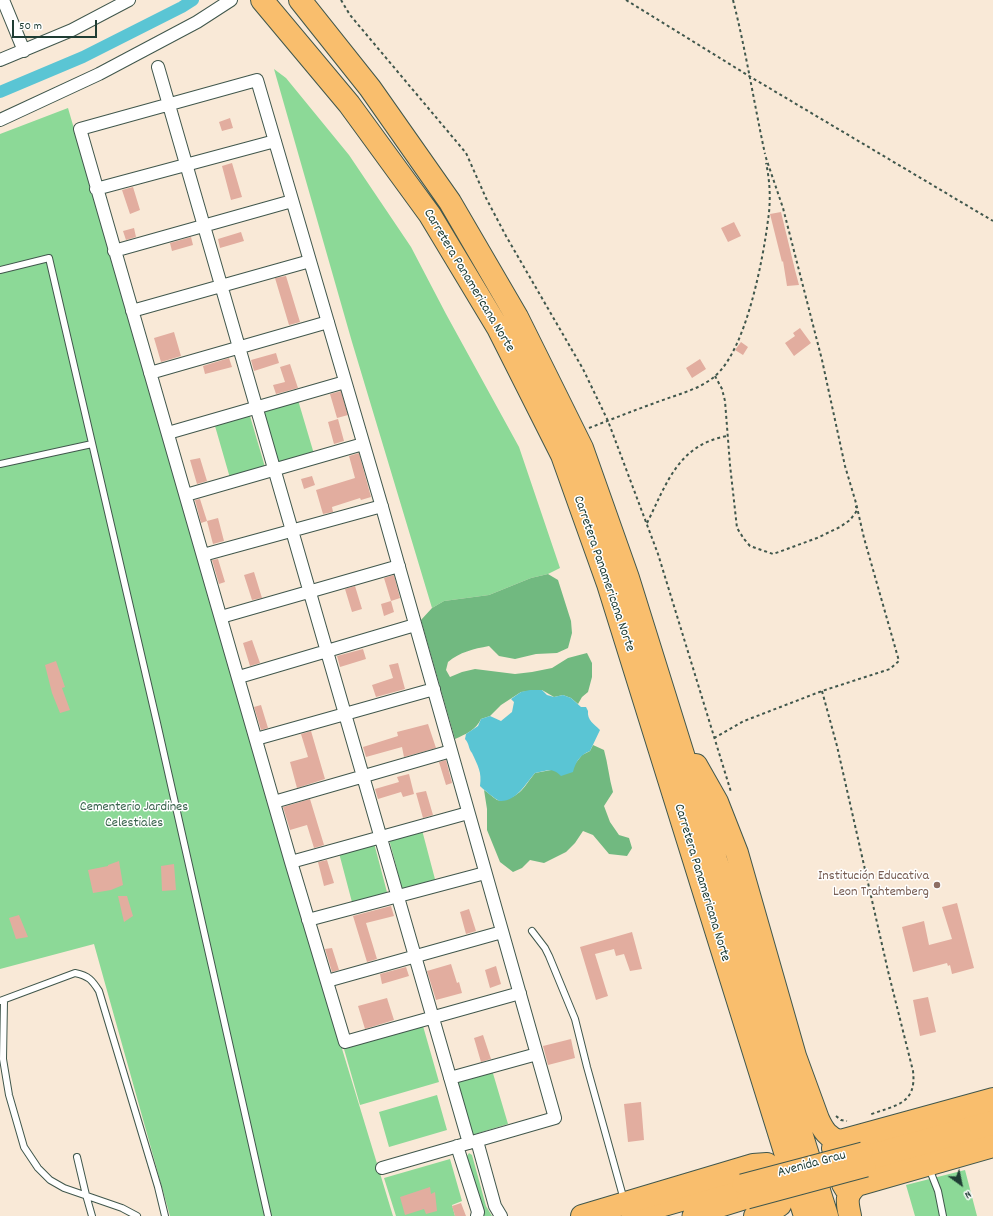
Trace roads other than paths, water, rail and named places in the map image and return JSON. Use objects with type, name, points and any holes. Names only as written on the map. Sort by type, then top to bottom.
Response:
[{"type":"highway","name":"Carretera Panamericana Norte","points":[[262,0],[349,104],[430,215],[498,328],[562,455],[608,584],[805,1216]]},
{"type":"highway","name":"Carretera Panamericana Norte","points":[[300,0],[370,88],[450,202],[517,317],[582,448],[628,578],[827,1216]]},
{"type":"highway","points":[[673,722],[717,802],[731,838],[745,879],[796,1056],[818,1119],[822,1128],[831,1138],[840,1141]]},
{"type":"highway","points":[[850,1190],[846,1189],[843,1184],[833,1148],[835,1144],[840,1141],[993,1099]]},
{"type":"highway","points":[[850,1216],[847,1205],[847,1197],[850,1190],[857,1185],[993,1146]]},
{"type":"highway","points":[[582,1216],[628,1210],[753,1165],[766,1164],[771,1168],[782,1200],[783,1211],[769,1212],[748,1200]]},
{"type":"main road","name":"Avenida Grau","points":[[692,1216],[748,1200],[993,1115]]},
{"type":"main road","name":"Avenida Grau","points":[[864,1159],[993,1130]]},
{"type":"main road","name":"Avenida Grau","points":[[628,1210],[748,1200]]},
{"type":"street","points":[[3,0],[24,51]]},
{"type":"street","points":[[0,60],[72,30],[129,0]]},
{"type":"street","points":[[0,120],[99,74],[197,22],[231,0]]},
{"type":"street","points":[[158,67],[450,1078],[468,1143],[478,1212],[477,1216]]},
{"type":"street","points":[[382,1168],[555,1118],[520,992],[468,813],[416,625],[364,444],[257,80],[80,129],[96,189],[239,677],[291,862],[345,1042],[520,992]]},
{"type":"street","points":[[96,189],[275,141]]},
{"type":"street","points":[[114,251],[292,201]]},
{"type":"street","points":[[132,311],[310,262]]},
{"type":"street","points":[[150,373],[328,322]]},
{"type":"street","points":[[168,433],[345,382]]},
{"type":"street","points":[[186,495],[364,444]]},
{"type":"street","points":[[203,555],[382,506]]},
{"type":"street","points":[[221,617],[398,566]]},
{"type":"street","points":[[239,677],[416,625]]},
{"type":"street","points":[[256,739],[434,689]]},
{"type":"street","points":[[274,802],[451,751]]},
{"type":"street","points":[[291,862],[468,813]]},
{"type":"street","points":[[308,920],[485,873]]},
{"type":"street","points":[[326,981],[502,932]]},
{"type":"street","points":[[450,1078],[537,1054]]},
{"type":"street","points":[[468,1143],[495,1206],[501,1216]]},
{"type":"lane","points":[[0,270],[49,258],[268,1216]]},
{"type":"lane","points":[[0,464],[92,444]]},
{"type":"lane","points":[[532,931],[549,956],[575,1019],[587,1067],[628,1210]]},
{"type":"lane","points":[[137,1216],[122,1208],[64,1188],[50,1180],[38,1168],[24,1147],[9,1095],[3,1059],[2,1001],[76,973],[85,975],[94,982],[100,991],[158,1187],[165,1216]]},
{"type":"lane","points":[[76,1157],[92,1216]]},
{"type":"lane","points":[[928,1165],[938,1191],[943,1216]]},
{"type":"water","points":[[542,690],[547,695],[554,697],[563,695],[571,698],[581,707],[586,707],[593,724],[600,730],[590,751],[579,759],[573,772],[561,776],[555,771],[535,773],[516,795],[500,801],[480,786],[479,769],[465,739],[466,734],[478,726],[481,719],[490,716],[501,721],[512,712],[514,702],[511,699],[521,692]]},
{"type":"waterway","points":[[0,92],[83,57],[193,0]]},
{"type":"place","name":"Institución Educativa Leon Trahtemberg","points":[[937,885]]},
{"type":"park label","name":"Cementerio Jardines Celestiales","points":[[134,816]]}]
